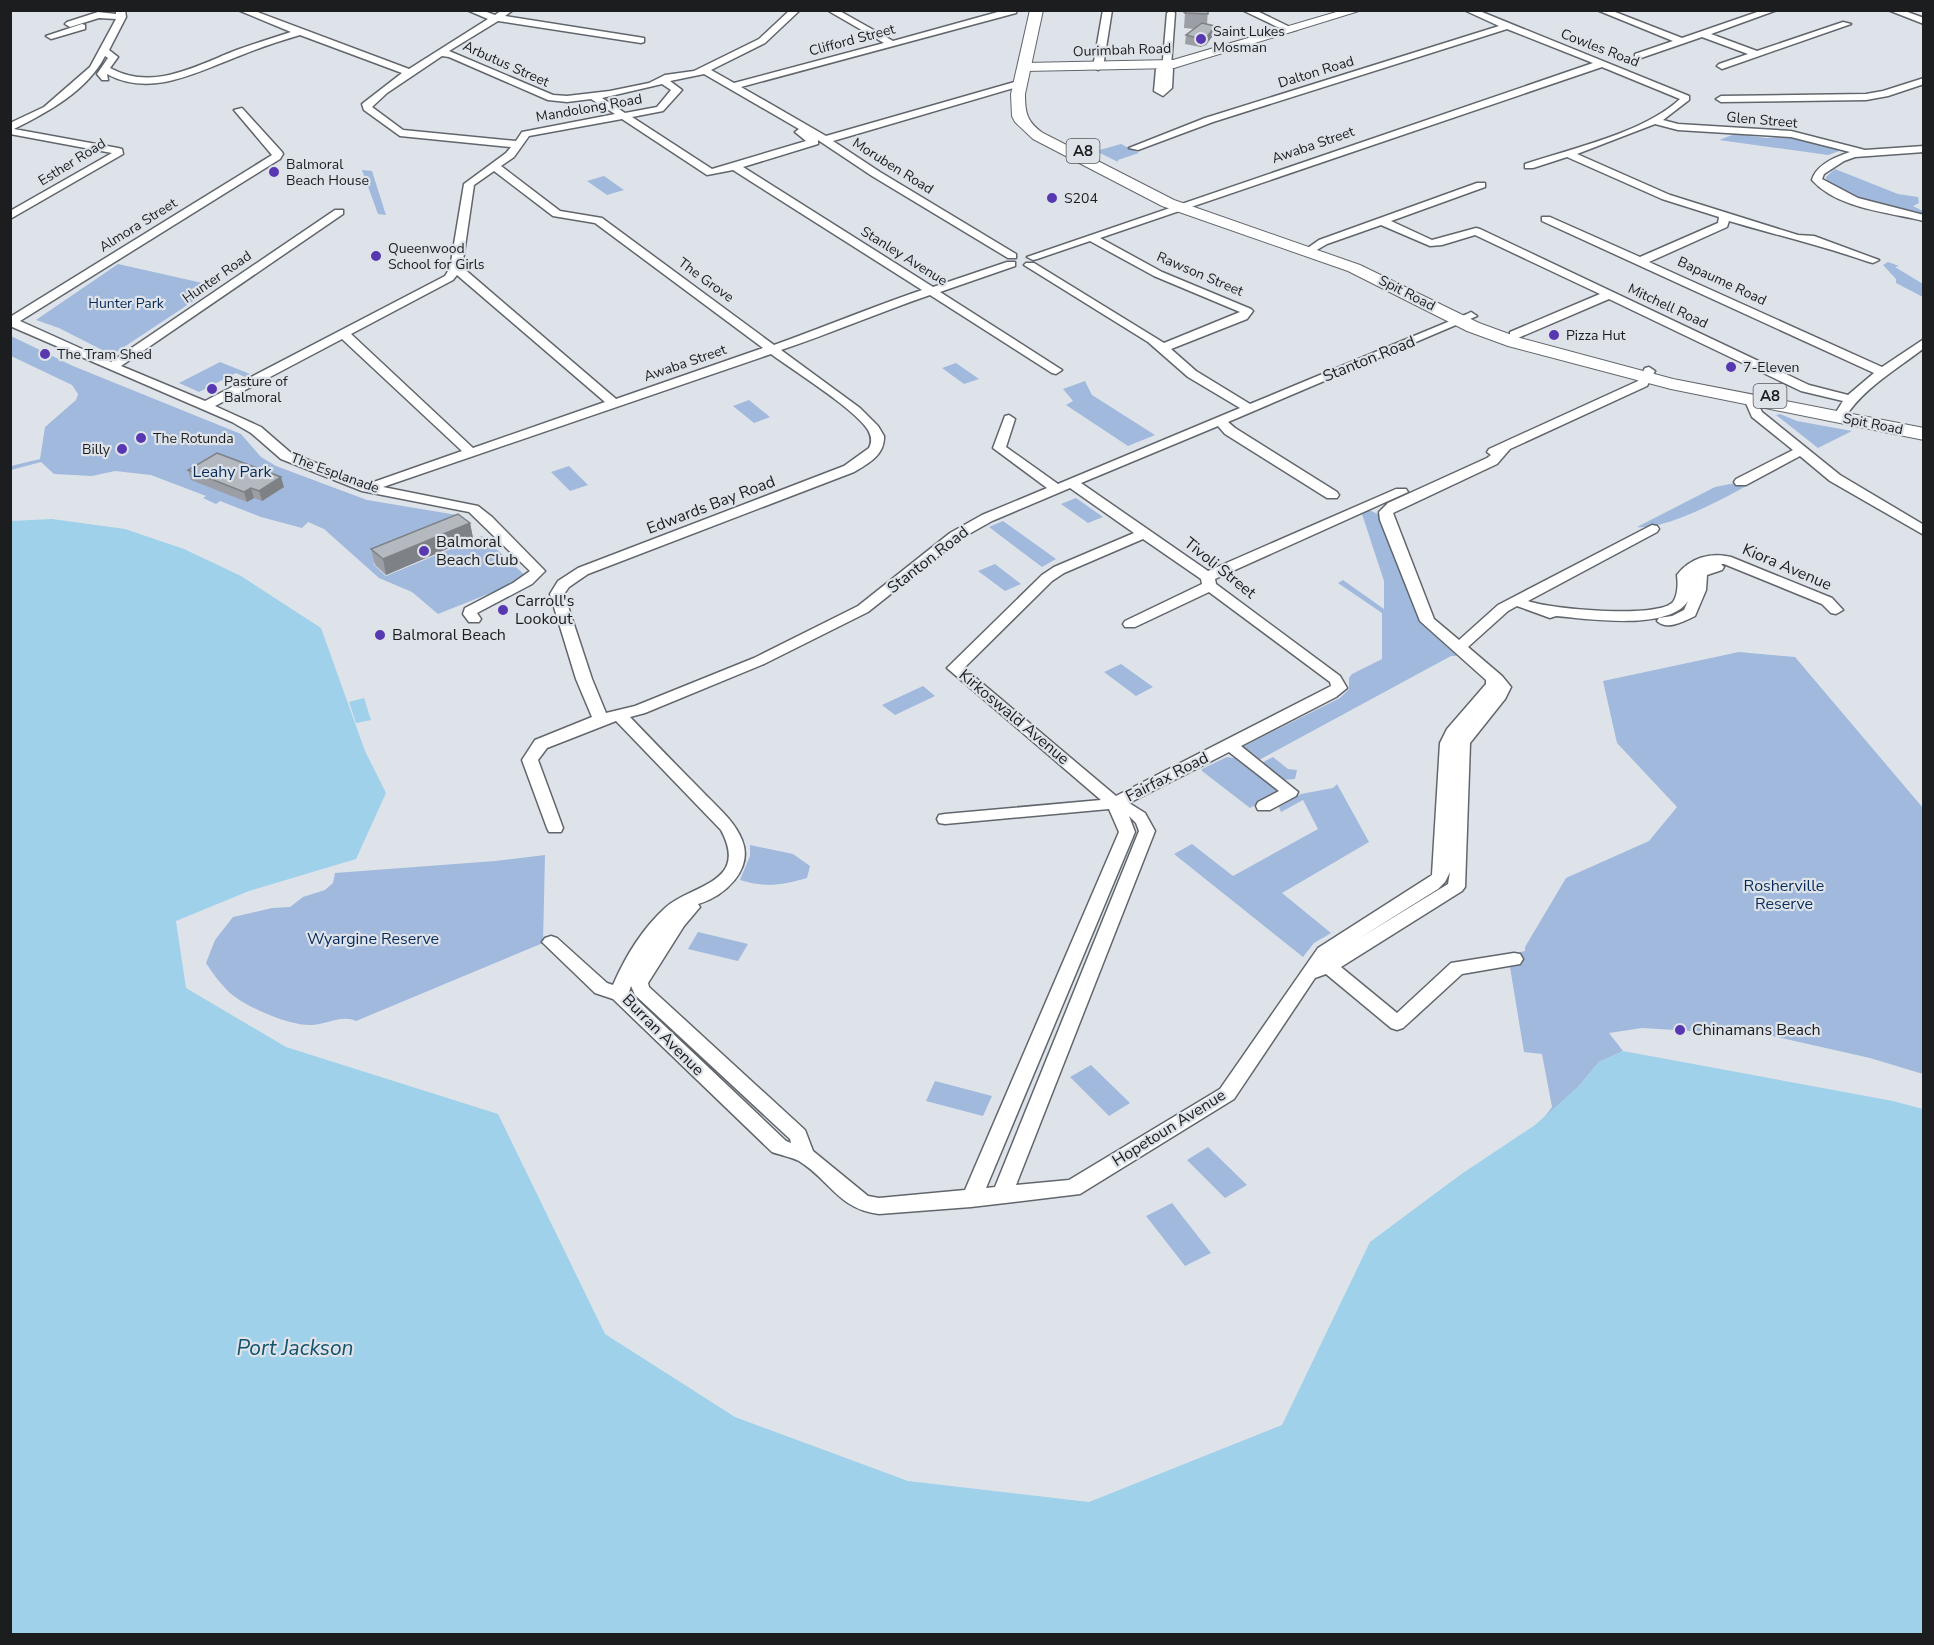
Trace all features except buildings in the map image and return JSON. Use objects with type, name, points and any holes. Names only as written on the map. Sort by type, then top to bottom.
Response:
[{"type":"highway","name":"Spit Road","points":[[1037,10],[1030,67],[1033,114],[1041,128],[1183,205]]},
{"type":"highway","name":"Spit Road","points":[[1049,10],[1030,67],[1021,83],[1019,117],[1029,131],[1183,205],[1312,249],[1514,342],[1751,401],[1844,409],[1923,434]]},
{"type":"highway","name":"Spit Road","points":[[1466,319],[1648,374],[1844,409],[1923,426]]},
{"type":"main road","name":"Ourimbah Road","points":[[1030,67],[1166,66],[1357,10]]},
{"type":"street","points":[[242,10],[410,73]]},
{"type":"street","points":[[471,10],[497,18],[641,40]]},
{"type":"street","points":[[509,10],[372,99],[367,104],[367,108],[400,133],[514,146]]},
{"type":"street","points":[[665,78],[691,76],[762,41],[796,10]]},
{"type":"street","points":[[831,10],[892,44]]},
{"type":"street","points":[[1098,67],[1108,10]]},
{"type":"street","points":[[1246,10],[1292,30]]},
{"type":"street","name":"Cowles Road","points":[[1468,10],[1685,97],[1675,109],[1656,121]]},
{"type":"street","points":[[1601,10],[1683,41]]},
{"type":"street","points":[[1750,10],[1761,14]]},
{"type":"street","points":[[1638,56],[1773,10]]},
{"type":"street","points":[[1892,10],[1923,21]]},
{"type":"street","name":"Clifford Street","points":[[732,87],[1013,11]]},
{"type":"street","points":[[1166,66],[1171,13]]},
{"type":"street","points":[[10,129],[52,106],[94,69],[122,14],[101,15],[70,24]]},
{"type":"street","points":[[51,36],[84,26],[91,21],[85,19]]},
{"type":"street","points":[[1722,66],[1846,24]]},
{"type":"street","name":"Dalton Road","points":[[1134,148],[1209,120],[1507,26]]},
{"type":"street","points":[[104,51],[113,57],[102,74],[103,77],[124,85],[177,80],[210,69],[262,45],[299,32]]},
{"type":"street","points":[[1702,34],[1757,54]]},
{"type":"street","name":"Arbutus Street","points":[[442,53],[451,54],[551,98],[593,96],[634,89],[665,78]]},
{"type":"street","name":"Awaba Street","points":[[1031,261],[1183,205],[1603,63]]},
{"type":"street","name":"Moruben Road","points":[[704,70],[825,140],[1012,260]]},
{"type":"street","name":"Mandolong Road","points":[[456,268],[469,184],[510,155],[514,146],[526,134],[663,108],[677,90],[664,81],[665,78]]},
{"type":"street","points":[[1721,99],[1866,97],[1892,92],[1923,81]]},
{"type":"street","points":[[825,140],[1021,83]]},
{"type":"street","points":[[593,96],[713,173],[736,167]]},
{"type":"street","name":"Moruben Road","points":[[736,167],[811,144],[813,140],[775,116],[758,102]]},
{"type":"street","name":"Almora Street","points":[[11,321],[278,154],[239,110]]},
{"type":"street","points":[[366,118],[392,137],[514,146]]},
{"type":"street","points":[[1529,166],[1656,121]]},
{"type":"street","name":"Glen Street","points":[[1656,121],[1678,127],[1791,134],[1865,153]]},
{"type":"street","name":"Esther Road","points":[[10,129],[118,151],[118,154],[10,216]]},
{"type":"street","points":[[1923,149],[1865,153],[1840,159],[1819,173],[1817,180],[1827,189],[1856,200],[1923,219]]},
{"type":"street","points":[[1567,153],[1666,197],[1796,238],[1820,243]]},
{"type":"street","name":"The Grove","points":[[494,166],[557,214],[598,220],[867,420],[877,434],[878,447]]},
{"type":"street","name":"Stanley Avenue","points":[[736,167],[1056,369]]},
{"type":"street","points":[[1312,249],[1481,185]]},
{"type":"street","points":[[1640,186],[1790,231],[1873,260]]},
{"type":"street","name":"Hunter Road","points":[[112,367],[339,212]]},
{"type":"street","points":[[1641,261],[1723,225],[1725,216]]},
{"type":"street","name":"Bapaume Road","points":[[1546,219],[1885,373]]},
{"type":"street","name":"Mitchell Road","points":[[1382,221],[1430,243],[1438,243],[1476,231],[1805,388],[1844,409]]},
{"type":"street","name":"Rawson Street","points":[[1091,237],[1158,274],[1247,311],[1243,317],[1163,348]]},
{"type":"street","points":[[1012,260],[1031,261],[1163,348],[1192,374],[1250,409]]},
{"type":"street","name":"Awaba Street","points":[[367,488],[828,330],[857,316],[932,291],[1012,260]]},
{"type":"street","points":[[205,406],[449,278],[456,268],[613,403]]},
{"type":"street","points":[[1514,335],[1608,295]]},
{"type":"street","name":"Stanton Road","points":[[555,828],[530,760],[541,744],[601,719],[640,710],[759,661],[863,609],[967,528],[1466,319]]},
{"type":"street","name":"The Esplanade","points":[[11,321],[256,429],[286,456],[367,488],[473,509],[538,571],[534,578],[485,601],[470,611],[474,619]]},
{"type":"street","points":[[343,333],[470,452]]},
{"type":"street","points":[[1844,409],[1885,373],[1918,352],[1923,342]]},
{"type":"street","points":[[1130,624],[1209,582],[1357,511],[1485,455],[1504,450],[1643,383],[1648,374]]},
{"type":"street","points":[[1751,401],[1756,414],[1801,451],[1849,487],[1923,531]]},
{"type":"street","points":[[1009,419],[999,448],[1057,489]]},
{"type":"street","points":[[1221,421],[1230,431],[1332,495]]},
{"type":"street","name":"Edwards Bay Road","points":[[601,719],[584,679],[557,594],[563,584],[583,571],[839,473],[870,456],[878,447]]},
{"type":"street","name":"Hopetoun Avenue","points":[[971,1199],[1073,1188],[1227,1094],[1320,969],[1324,952],[1432,885],[1439,878],[1442,870],[1448,743],[1453,733],[1494,685],[1494,679],[1427,621],[1387,520],[1387,510],[1492,461],[1504,450]]},
{"type":"street","points":[[1741,482],[1801,451]]},
{"type":"street","name":"Tivoli Street","points":[[1072,483],[1209,582],[1335,679],[1339,688]]},
{"type":"street","points":[[1458,648],[1503,608],[1652,529]]},
{"type":"street","name":"Kirkoswald Avenue","points":[[1002,1195],[1145,839],[1146,824],[1130,809],[1115,803],[955,668],[1047,578],[1059,570],[1144,533]]},
{"type":"street","name":"Kiora Avenue","points":[[1540,610],[1616,616],[1668,611],[1677,607],[1686,588],[1684,575],[1691,567],[1704,560],[1714,559],[1726,560],[1827,601],[1836,610]]},
{"type":"street","name":"Kiora Avenue","points":[[1516,601],[1566,621],[1609,624],[1675,620],[1690,613],[1699,590],[1698,579],[1701,572],[1712,567],[1727,569],[1810,604]]},
{"type":"street","name":"Fairfax Road","points":[[945,819],[1092,807],[1115,803],[1339,688]]},
{"type":"street","name":"Burran Avenue","points":[[619,715],[727,827],[737,843],[736,864],[729,875],[699,898],[678,922],[639,983],[641,990],[798,1135],[805,1155]]},
{"type":"street","points":[[1230,745],[1290,792],[1264,806]]},
{"type":"street","name":"Kirkoswald Avenue","points":[[971,1199],[1127,832],[1115,803]]},
{"type":"street","name":"Burran Avenue","points":[[699,898],[682,902],[656,928],[624,980],[619,994],[779,1147],[805,1155],[864,1204],[879,1206],[971,1199]]},
{"type":"street","points":[[551,942],[601,988],[619,994]]},
{"type":"street","points":[[1320,969],[1397,1023],[1457,969],[1514,959]]},
{"type":"green space","points":[[1735,134],[1766,138],[1788,137],[1835,148],[1839,151],[1828,155],[1719,140]]},
{"type":"green space","points":[[1121,144],[1139,153],[1118,160],[1118,162],[1096,151]]},
{"type":"green space","points":[[1835,169],[1898,194],[1918,197],[1919,203],[1913,206],[1923,211],[1923,216],[1847,194],[1827,183],[1826,177]]},
{"type":"green space","points":[[362,170],[372,171],[386,215],[378,214]]},
{"type":"green space","points":[[604,176],[624,190],[607,195],[587,181]]},
{"type":"green space","points":[[1888,262],[1899,266],[1895,267],[1923,284],[1923,297],[1896,283],[1896,279],[1883,265]]},
{"type":"green space","name":"Hunter Park","points":[[118,264],[216,286],[112,355],[59,328],[36,320]]},
{"type":"green space","name":"Leahy Park","points":[[11,336],[73,366],[241,434],[261,457],[276,466],[367,500],[457,515],[470,524],[373,564],[386,576],[482,536],[528,578],[438,614],[412,592],[379,578],[324,529],[308,522],[302,528],[261,517],[220,501],[216,504],[203,498],[206,496],[151,475],[115,471],[92,476],[54,474],[41,462],[11,470],[11,466],[40,459],[45,427],[76,400],[78,394],[72,385],[11,356]]},
{"type":"green space","points":[[220,362],[250,374],[245,377],[236,373],[199,392],[179,383]]},
{"type":"green space","points":[[956,363],[979,379],[964,384],[942,368]]},
{"type":"green space","points":[[1085,381],[1092,395],[1155,435],[1128,446],[1066,405],[1073,401],[1063,389]]},
{"type":"green space","points":[[749,400],[770,417],[754,423],[733,406]]},
{"type":"green space","points":[[1780,414],[1797,421],[1852,431],[1818,448],[1776,415]]},
{"type":"green space","points":[[569,466],[588,485],[570,491],[551,472]]},
{"type":"green space","points":[[1735,483],[1748,485],[1678,519],[1649,527],[1637,527],[1715,487]]},
{"type":"green space","points":[[1076,498],[1103,517],[1088,523],[1061,504]]},
{"type":"green space","points":[[1367,509],[1382,516],[1421,623],[1457,656],[1451,656],[1257,761],[1243,750],[1244,746],[1340,698],[1349,689],[1349,678],[1352,674],[1382,659],[1382,613],[1338,583],[1343,580],[1384,609],[1384,581],[1361,511]]},
{"type":"green space","points":[[1003,521],[1056,559],[1042,567],[989,527]]},
{"type":"green space","points":[[995,564],[1021,584],[1005,591],[978,571]]},
{"type":"green space","name":"Rosherville Reserve","points":[[1739,652],[1795,657],[1923,808],[1923,1074],[1870,1058],[1772,1036],[1642,1028],[1609,1033],[1623,1051],[1599,1062],[1579,1086],[1543,1119],[1552,1107],[1542,1054],[1524,1052],[1508,955],[1525,951],[1525,947],[1566,878],[1649,841],[1677,807],[1617,743],[1603,681]]},
{"type":"green space","points":[[1121,664],[1153,687],[1136,696],[1104,672]]},
{"type":"green space","points":[[923,686],[935,696],[895,715],[882,705]]},
{"type":"green space","points":[[1227,757],[1241,759],[1277,788],[1275,793],[1250,808],[1202,771]]},
{"type":"green space","points":[[1273,757],[1288,769],[1297,770],[1295,779],[1283,780],[1261,763]]},
{"type":"green space","points":[[1337,784],[1369,842],[1282,893],[1331,933],[1314,943],[1303,957],[1174,854],[1192,844],[1233,876],[1318,829],[1303,800],[1281,812],[1279,807],[1301,794],[1333,788]]},
{"type":"green space","points":[[750,845],[793,854],[810,866],[807,878],[774,885],[740,880],[750,856]]},
{"type":"green space","name":"Wyargine Reserve","points":[[545,855],[543,943],[356,1021],[339,1019],[311,1025],[278,1018],[242,1002],[220,983],[206,963],[215,940],[233,917],[272,908],[290,907],[303,897],[325,890],[333,883],[335,873]]},
{"type":"green space","points":[[698,932],[748,944],[738,961],[688,949]]},
{"type":"green space","points":[[1091,1065],[1130,1103],[1109,1116],[1070,1077]]},
{"type":"green space","points":[[935,1081],[992,1096],[983,1116],[926,1101]]},
{"type":"green space","points":[[1208,1147],[1247,1185],[1225,1198],[1187,1160]]},
{"type":"green space","points":[[1172,1203],[1211,1253],[1185,1266],[1146,1216]]},
{"type":"water","name":"Port Jackson","points":[[52,519],[125,529],[184,549],[241,576],[321,628],[365,751],[386,793],[356,859],[249,891],[176,921],[186,988],[286,1047],[498,1114],[605,1334],[735,1417],[908,1481],[1089,1502],[1282,1425],[1370,1242],[1460,1175],[1535,1125],[1579,1086],[1599,1062],[1623,1051],[1893,1101],[1923,1109],[1923,1634],[11,1634],[10,521]]},
{"type":"water","points":[[364,698],[371,720],[356,723],[349,702]]},
{"type":"place","name":"Saint Lukes Mosman","points":[[1201,39]]},
{"type":"place","name":"Balmoral Beach House","points":[[274,172]]},
{"type":"place","name":"S204","points":[[1052,198]]},
{"type":"place","name":"Queenwood School for Girls","points":[[376,256]]},
{"type":"place","name":"Pizza Hut","points":[[1554,335]]},
{"type":"place","name":"The Tram Shed","points":[[45,354]]},
{"type":"place","name":"7-Eleven","points":[[1731,367]]},
{"type":"place","name":"Pasture of Balmoral","points":[[212,389]]},
{"type":"place","name":"The Rotunda","points":[[141,438]]},
{"type":"place","name":"Billy","points":[[122,449]]},
{"type":"place","name":"Balmoral Beach Club","points":[[424,551]]},
{"type":"place","name":"Carroll's Lookout","points":[[503,610]]},
{"type":"place","name":"Balmoral Beach","points":[[380,635]]},
{"type":"place","name":"Chinamans Beach","points":[[1680,1030]]}]
